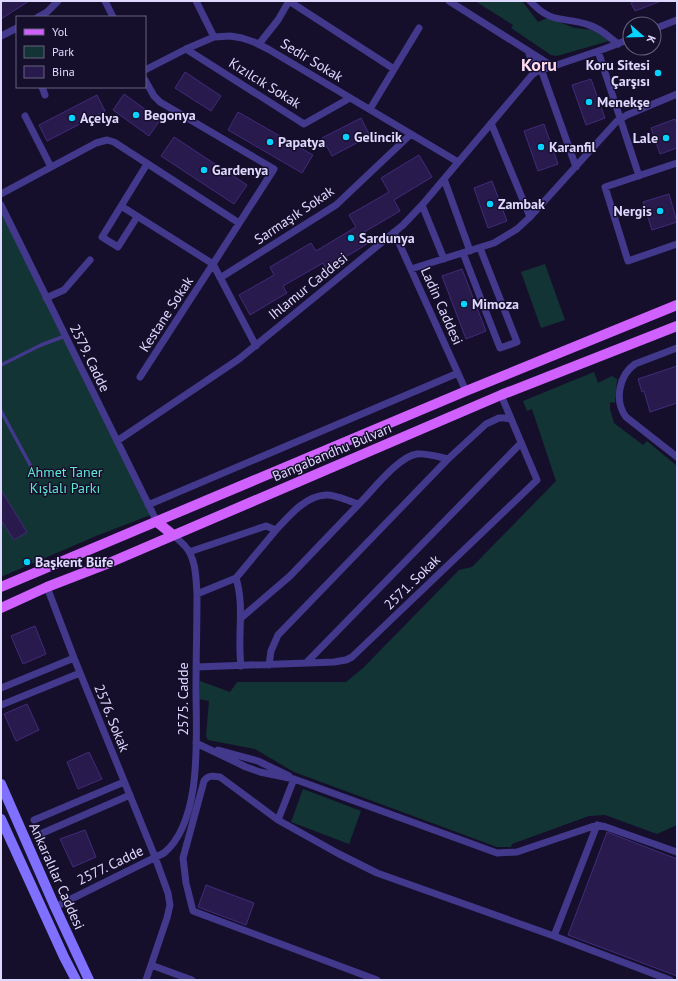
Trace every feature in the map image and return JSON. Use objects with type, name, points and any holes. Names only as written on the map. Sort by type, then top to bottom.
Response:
[{"type":"main road","name":"Bangabandhu Bulvarı","points":[[1,587],[466,391],[677,305]]},
{"type":"main road","name":"Bangabandhu Bulvarı","points":[[1,608],[47,587],[109,563],[501,395],[677,326]]},
{"type":"main road","points":[[157,522],[173,535]]},
{"type":"main road","name":"Ankaralılar Caddesi","points":[[1,784],[89,980]]},
{"type":"main road","name":"Ankaralılar Caddesi","points":[[1,819],[76,980]]},
{"type":"street","points":[[40,16],[47,12],[58,1]]},
{"type":"street","points":[[104,1],[112,16]]},
{"type":"street","points":[[196,1],[214,37]]},
{"type":"street","points":[[259,44],[278,20],[289,1],[299,4],[394,69]]},
{"type":"street","points":[[449,1],[552,66]]},
{"type":"street","points":[[530,1],[545,14],[562,20],[589,24],[618,44]]},
{"type":"street","points":[[662,26],[677,20]]},
{"type":"street","points":[[370,109],[419,28]]},
{"type":"street","points":[[1,36],[16,31]]},
{"type":"street","name":"Sedir Sokak","points":[[146,69],[186,49],[214,37],[236,37],[259,44],[458,162]]},
{"type":"street","points":[[538,70],[622,42]]},
{"type":"street","name":"Kızılcık Sokak","points":[[186,49],[304,124],[350,98]]},
{"type":"street","points":[[528,50],[538,70],[576,167]]},
{"type":"street","points":[[598,51],[639,176]]},
{"type":"street","name":"Ihlamur Caddesi","points":[[117,441],[229,366],[256,346],[394,232],[422,205],[532,75],[538,70]]},
{"type":"street","name":"Kestane Sokak","points":[[140,377],[274,169],[160,102],[154,96],[146,82]]},
{"type":"street","points":[[42,88],[45,94]]},
{"type":"street","points":[[411,269],[501,240],[517,229],[530,217],[620,119],[677,94]]},
{"type":"street","points":[[25,116],[51,167]]},
{"type":"street","points":[[491,123],[530,217]]},
{"type":"street","name":"Sarmaşık Sokak","points":[[220,278],[336,205],[411,134]]},
{"type":"street","points":[[1,194],[96,143],[107,140],[114,142],[240,223]]},
{"type":"street","points":[[677,163],[605,187],[628,261],[677,244]]},
{"type":"street","points":[[137,217],[118,247],[102,237],[147,164]]},
{"type":"street","points":[[444,179],[466,252],[500,348],[517,342],[480,248]]},
{"type":"street","points":[[422,205],[444,259]]},
{"type":"street","name":"2579. Cadde","points":[[1,206],[157,522]]},
{"type":"street","points":[[121,206],[213,264],[256,346]]},
{"type":"street","name":"Ladin Caddesi","points":[[394,232],[466,391]]},
{"type":"street","points":[[46,298],[64,290],[90,260]]},
{"type":"street","points":[[677,348],[634,364],[628,369],[624,376],[620,393],[620,402],[624,414],[677,458]]},
{"type":"street","points":[[148,505],[458,373]]},
{"type":"street","name":"2571. Sokak","points":[[196,667],[340,662],[352,657],[536,480],[501,395]]},
{"type":"street","points":[[269,664],[271,651],[278,635],[448,459],[486,424],[498,418],[511,419]]},
{"type":"street","points":[[306,663],[521,443]]},
{"type":"street","points":[[241,618],[290,576],[399,463],[410,455],[419,454],[448,459]]},
{"type":"street","points":[[197,594],[236,578],[276,530],[309,500],[328,494],[359,504]]},
{"type":"street","points":[[189,552],[266,526],[276,530]]},
{"type":"street","name":"2575. Cadde","points":[[155,857],[164,853],[172,846],[182,829],[186,820],[195,774],[197,594],[194,566],[189,552],[173,535]]},
{"type":"street","points":[[236,578],[240,595],[241,618],[239,641],[242,666]]},
{"type":"street","name":"2576. Sokak","points":[[47,587],[168,893],[170,905],[167,918],[146,980]]},
{"type":"street","points":[[1,688],[74,658]]},
{"type":"street","points":[[1,705],[80,673]]},
{"type":"street","points":[[196,743],[258,761],[294,779],[497,853],[517,852],[596,825],[606,827],[677,852]]},
{"type":"street","points":[[376,980],[193,911],[186,883],[183,858],[206,778],[209,776],[220,777],[278,820],[339,854],[377,872],[670,980]]},
{"type":"street","points":[[278,820],[294,779]]},
{"type":"street","points":[[34,820],[124,782]]},
{"type":"street","points":[[38,834],[130,795]]},
{"type":"street","points":[[554,936],[596,825]]},
{"type":"street","name":"2577. Cadde","points":[[55,907],[155,857]]},
{"type":"street","points":[[151,965],[192,980]]},
{"type":"lane","points":[[1,365],[41,345],[64,336]]},
{"type":"lane","points":[[1,410],[34,472]]},
{"type":"green space","points":[[475,1],[522,1],[538,22],[548,18],[575,28],[594,30],[609,41],[557,56],[551,55],[511,28],[513,25]]},
{"type":"green space","name":"Ahmet Taner Kışlalı Parkı","points":[[1,205],[153,514],[96,536],[1,577]]},
{"type":"green space","points":[[545,264],[565,320],[541,328],[521,272]]},
{"type":"green space","points":[[594,372],[598,383],[612,376],[617,379],[615,403],[610,402],[610,409],[614,423],[643,445],[647,441],[677,466],[677,825],[657,834],[605,815],[589,816],[512,844],[511,847],[497,847],[294,772],[255,749],[208,740],[206,736],[209,701],[199,699],[200,681],[230,692],[237,682],[346,682],[363,668],[459,570],[472,567],[556,481],[532,409],[527,411],[523,401]]},
{"type":"green space","points":[[303,789],[361,811],[349,844],[291,822]]},
{"type":"building","points":[[1,1],[29,1],[1,19]]},
{"type":"building","points":[[635,1],[661,1],[635,11],[631,3]]},
{"type":"building","points":[[185,72],[221,96],[211,111],[175,88]]},
{"type":"building","name":"Menekşe","points":[[591,79],[605,118],[586,125],[572,85]]},
{"type":"building","name":"Begonya","points":[[124,94],[160,120],[149,136],[113,110]]},
{"type":"building","name":"Açelya","points":[[97,95],[105,111],[47,141],[39,125]]},
{"type":"building","name":"Papatya","points":[[238,112],[313,155],[302,173],[228,130]]},
{"type":"building","name":"Gelincik","points":[[361,118],[370,136],[332,156],[322,138]]},
{"type":"building","name":"Lale","points":[[675,119],[677,124],[677,148],[660,154],[651,128]]},
{"type":"building","name":"Karanfil","points":[[544,124],[558,164],[538,171],[524,131]]},
{"type":"building","name":"Gardenya","points":[[174,137],[247,185],[234,204],[161,156]]},
{"type":"building","name":"Sardunya","points":[[419,155],[432,177],[394,200],[400,211],[361,234],[367,244],[326,269],[323,263],[283,286],[287,293],[250,315],[239,295],[274,275],[270,267],[311,243],[316,251],[356,227],[349,215],[389,192],[381,178]]},
{"type":"building","name":"Zambak","points":[[492,181],[507,221],[488,228],[474,188]]},
{"type":"building","name":"Nergis","points":[[669,194],[677,222],[652,230],[643,202]]},
{"type":"building","name":"Mimoza","points":[[462,269],[486,331],[466,339],[442,276]]},
{"type":"building","points":[[677,366],[677,403],[650,412],[644,391],[642,392],[638,379]]},
{"type":"building","points":[[1,490],[27,532],[14,540],[1,520]]},
{"type":"building","points":[[35,626],[46,654],[23,664],[11,636]]},
{"type":"building","points":[[27,704],[39,730],[16,741],[4,714]]},
{"type":"building","points":[[89,752],[102,779],[78,789],[67,762]]},
{"type":"building","points":[[85,830],[96,857],[73,867],[60,839]]},
{"type":"building","points":[[607,832],[677,859],[677,976],[568,935]]},
{"type":"building","points":[[206,885],[254,903],[246,925],[198,907]]},
{"type":"place","name":"Koru Sitesi Çarşısı","points":[[658,73]]},
{"type":"place","name":"Menekşe","points":[[589,102]]},
{"type":"place","name":"Begonya","points":[[136,115]]},
{"type":"place","name":"Açelya","points":[[72,118]]},
{"type":"place","name":"Gelincik","points":[[346,137]]},
{"type":"place","name":"Lale","points":[[666,138]]},
{"type":"place","name":"Papatya","points":[[270,142]]},
{"type":"place","name":"Karanfil","points":[[541,147]]},
{"type":"place","name":"Gardenya","points":[[204,170]]},
{"type":"place","name":"Zambak","points":[[490,204]]},
{"type":"place","name":"Nergis","points":[[660,211]]},
{"type":"place","name":"Sardunya","points":[[351,238]]},
{"type":"place","name":"Mimoza","points":[[464,304]]},
{"type":"place","name":"Başkent Büfe","points":[[27,562]]},
{"type":"district","name":"Koru","points":[[539,65]]}]
